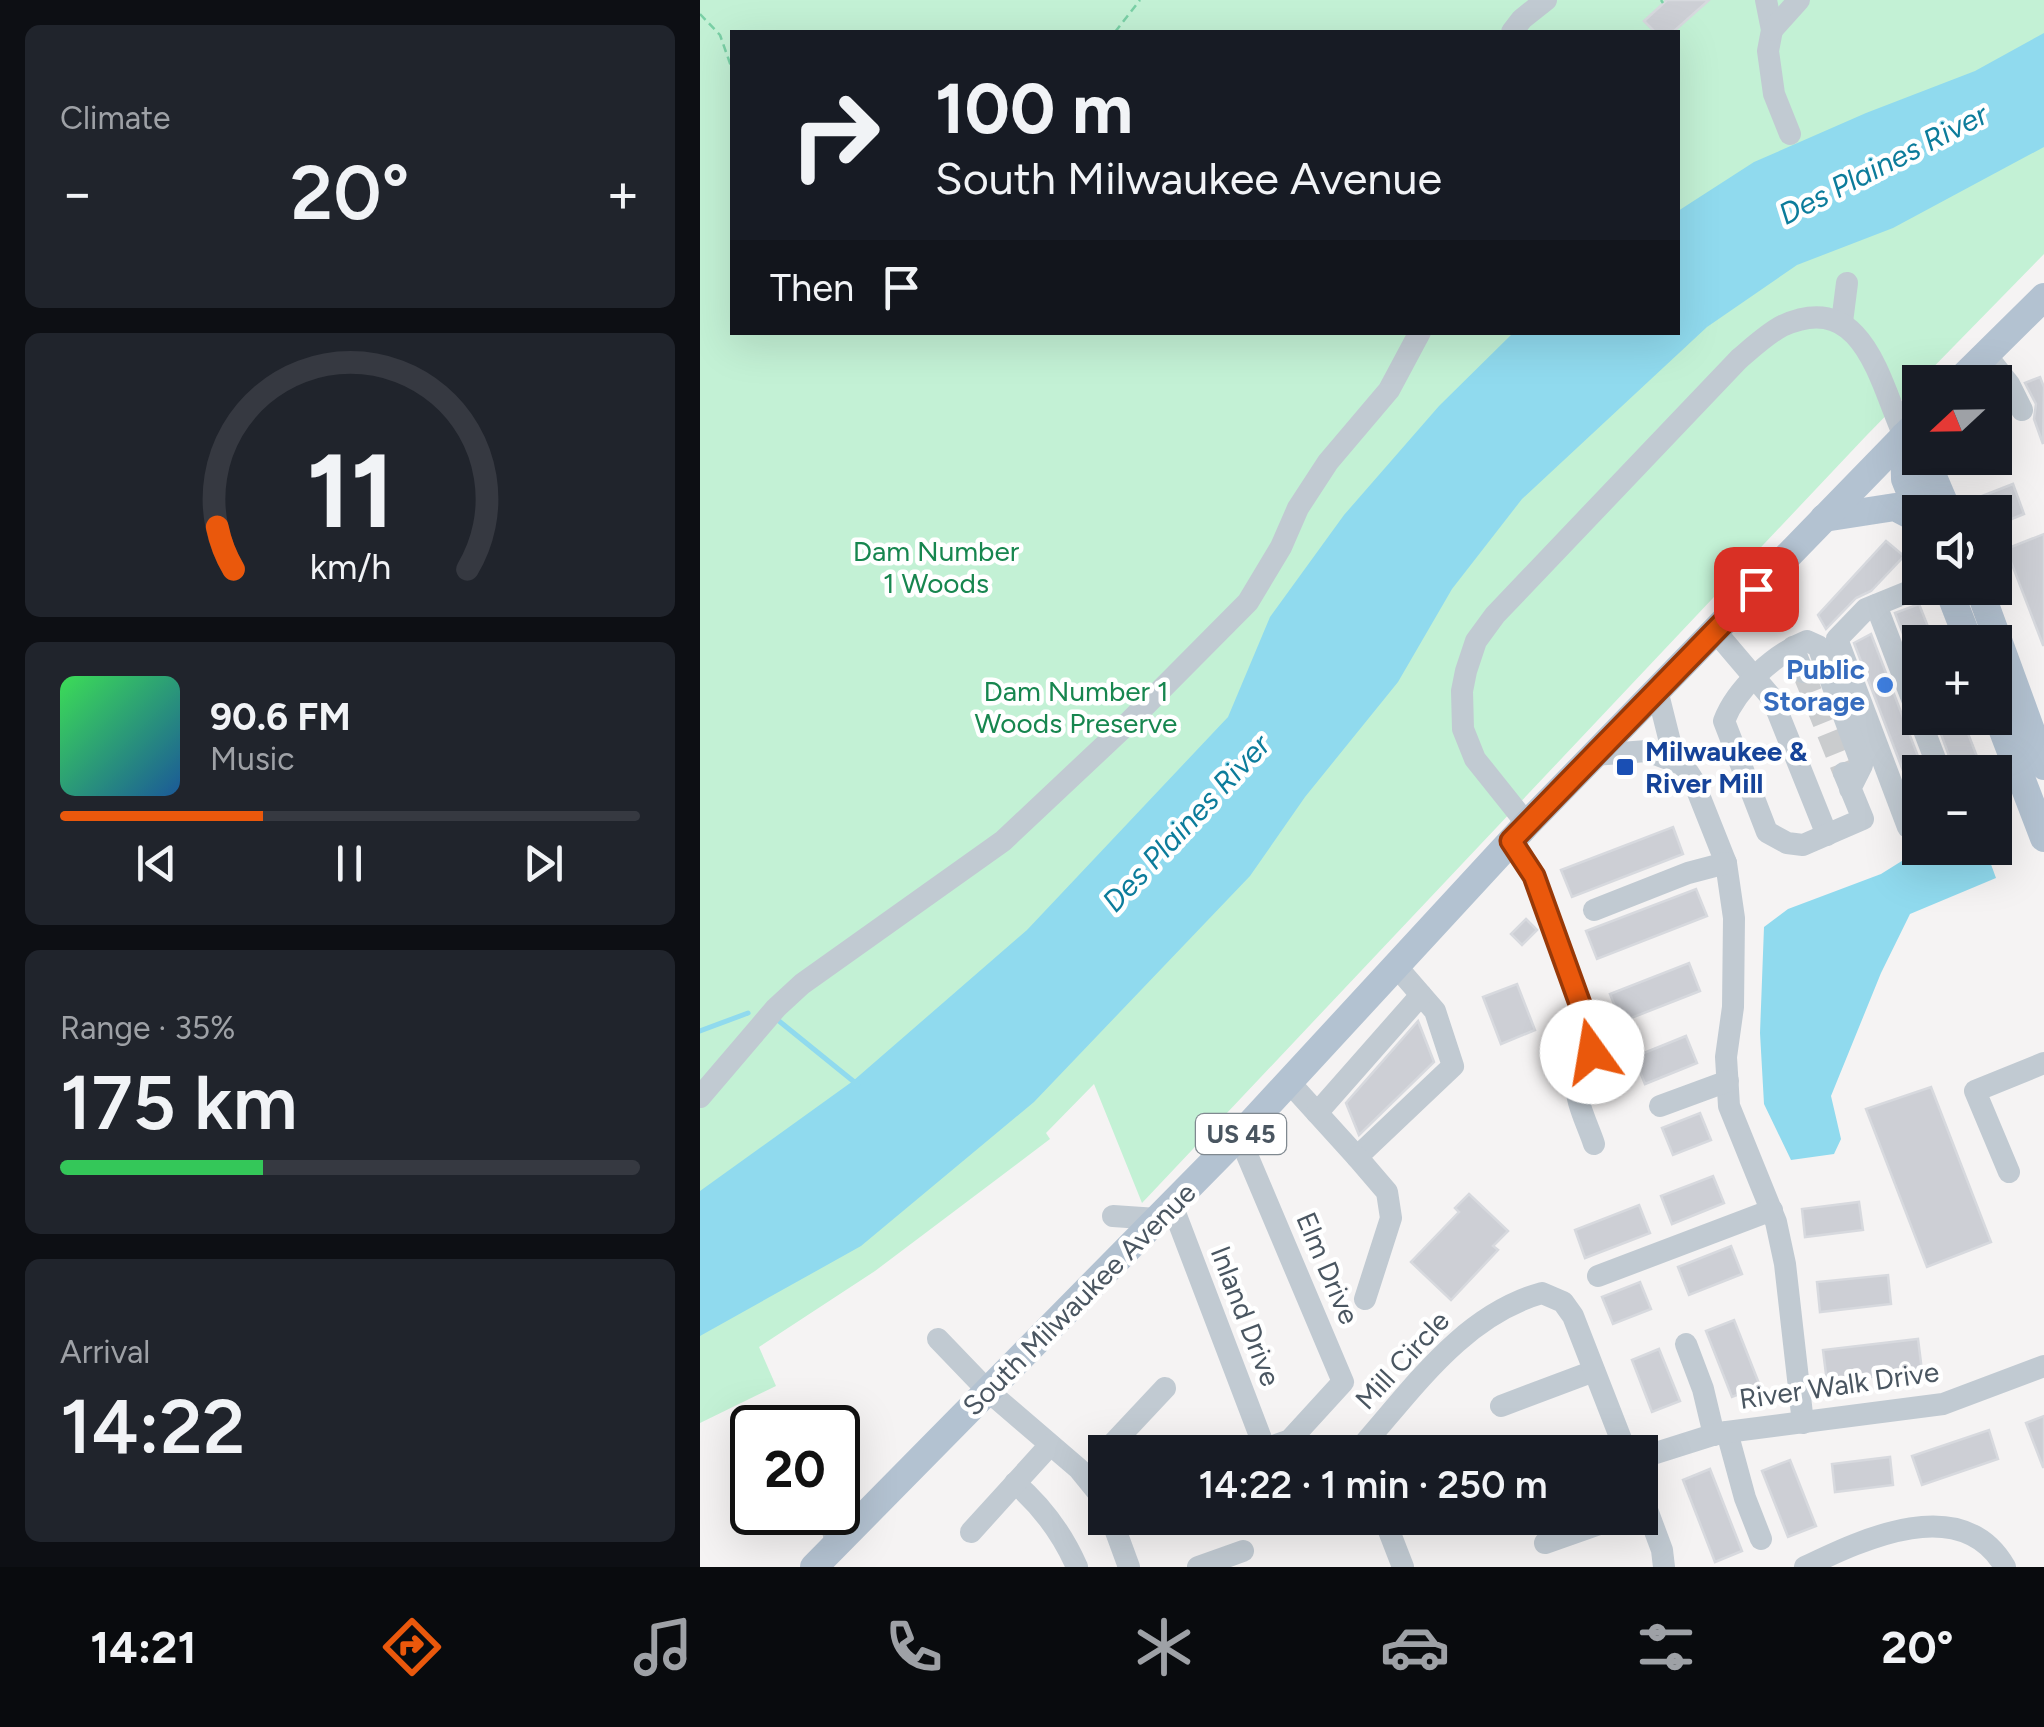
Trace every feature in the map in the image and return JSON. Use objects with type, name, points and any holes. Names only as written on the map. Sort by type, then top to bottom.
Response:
[{"type":"main road","points":[[1976,365],[2044,297]]},
{"type":"main road","name":"South Milwaukee Avenue","points":[[814,1567],[1239,1136],[1519,832],[1715,630],[1824,518],[1902,447]]},
{"type":"main road","points":[[1824,518],[1895,507],[1902,510]]},
{"type":"main road","points":[[1986,605],[2044,766]]},
{"type":"main road","points":[[2005,735],[2044,838]]},
{"type":"street","points":[[1514,30],[1546,0]]},
{"type":"street","points":[[1766,0],[1772,30],[1768,51],[1774,94],[1790,134]]},
{"type":"street","points":[[1772,30],[1799,0]]},
{"type":"street","points":[[1842,322],[1847,282]]},
{"type":"street","points":[[1594,1144],[1577,1090],[1577,1076],[1592,1052],[1593,1040],[1519,832],[1475,759],[1463,728],[1462,690],[1476,641],[1495,615],[1739,359],[1779,328],[1821,316],[1842,322],[1862,340],[1902,414]]},
{"type":"street","points":[[700,1097],[776,1008],[802,984],[1003,841],[1248,602],[1281,547],[1298,508],[1328,462],[1389,390],[1418,335]]},
{"type":"street","points":[[1986,355],[2009,384],[2022,410]]},
{"type":"street","points":[[1902,594],[1866,610],[1836,640],[1902,811]]},
{"type":"street","points":[[1876,605],[1933,755]]},
{"type":"street","points":[[1715,630],[1772,698],[1828,835]]},
{"type":"street","points":[[1806,642],[1818,646],[1862,765],[1847,781],[1863,820],[1804,845],[1787,843],[1767,832],[1724,721],[1732,700],[1793,647],[1806,642]]},
{"type":"street","points":[[1793,647],[1803,672]]},
{"type":"street","points":[[1657,690],[1671,746],[1693,780],[1726,862],[1734,918],[1733,1007],[1726,1057],[1729,1106],[1772,1210],[1785,1264],[1803,1423]]},
{"type":"street","points":[[1594,755],[1647,751],[1681,764]]},
{"type":"street","points":[[1594,910],[1726,862]]},
{"type":"street","points":[[1357,1156],[1453,1066],[1434,1010],[1396,966]]},
{"type":"street","points":[[1317,1112],[1421,995]]},
{"type":"street","points":[[2009,1172],[1975,1091],[2044,1062]]},
{"type":"street","points":[[1660,1106],[1728,1081]]},
{"type":"street","points":[[1289,1082],[1387,1192],[1391,1218],[1365,1299]]},
{"type":"street","name":"Elm Drive","points":[[1239,1136],[1343,1382],[1295,1435]]},
{"type":"street","points":[[1598,1276],[1772,1210]]},
{"type":"street","points":[[1113,1216],[1164,1212]]},
{"type":"street","name":"Inland Drive","points":[[1164,1212],[1259,1435]]},
{"type":"street","name":"Mill Circle","points":[[1372,1435],[1444,1353],[1478,1324],[1542,1293],[1563,1302],[1578,1326],[1619,1435]]},
{"type":"street","points":[[938,1338],[988,1391],[1088,1481]]},
{"type":"street","points":[[1686,1344],[1761,1540]]},
{"type":"street","name":"River Walk Drive","points":[[1658,1452],[1720,1433],[1943,1404],[2044,1366]]},
{"type":"street","points":[[1501,1406],[1594,1370]]},
{"type":"street","points":[[1122,1435],[1165,1388]]},
{"type":"street","points":[[971,1532],[1050,1445]]},
{"type":"street","points":[[1084,1476],[1088,1472]]},
{"type":"street","points":[[1015,1483],[1036,1501],[1057,1528],[1077,1567]]},
{"type":"street","points":[[1805,1567],[1861,1542],[1908,1528],[1948,1526],[1977,1537],[2005,1567]]},
{"type":"street","points":[[834,1535],[836,1545]]},
{"type":"street","points":[[1117,1535],[1129,1567]]},
{"type":"street","points":[[1391,1535],[1403,1567]]},
{"type":"street","points":[[1545,1543],[1568,1535]]},
{"type":"street","points":[[1656,1535],[1664,1567]]},
{"type":"street","points":[[1198,1567],[1243,1551]]},
{"type":"path","points":[[1117,30],[1140,0]]},
{"type":"path","points":[[700,14],[720,35],[730,63]]},
{"type":"green space","name":"Dam Number 1 Woods Preserve","points":[[700,0],[2044,0],[2044,254],[1935,365],[1902,365],[1902,399],[1142,1203],[1094,1084],[1046,1133],[1050,1139],[875,1271],[759,1347],[776,1386],[730,1405],[700,1423]]},
{"type":"water","name":"Des Plaines River","points":[[2044,33],[2044,147],[1893,228],[1797,265],[1707,327],[1522,499],[1452,589],[1398,682],[1305,797],[1250,876],[1034,1102],[861,1246],[700,1336],[700,1191],[853,1081],[1027,930],[1228,717],[1270,617],[1344,515],[1439,406],[1511,335],[1680,335],[1680,210],[1754,162],[1975,71]]},
{"type":"water","points":[[1902,861],[1902,865],[1991,865],[1996,878],[1910,914],[1881,973],[1831,1096],[1841,1139],[1834,1154],[1791,1160],[1764,1104],[1760,1033],[1764,927],[1788,909],[1881,874]]},
{"type":"building","points":[[1667,0],[1709,0],[1675,30],[1653,30],[1644,21]]},
{"type":"building","points":[[2040,377],[2044,387],[2043,444],[2034,419],[2036,404],[2025,383]]},
{"type":"building","points":[[2013,484],[2024,514],[2012,519],[2012,495],[1985,495]]},
{"type":"building","points":[[2044,534],[2044,645],[2012,565],[2012,547]]},
{"type":"building","points":[[1886,541],[1902,554],[1871,591],[1856,598],[1826,629],[1818,615]]},
{"type":"building","points":[[1919,605],[1927,625],[1902,625],[1902,631],[1895,613]]},
{"type":"building","points":[[1871,634],[1902,715],[1902,735],[1910,735],[1917,755],[1902,755],[1902,768],[1854,643]]},
{"type":"building","points":[[1941,735],[1969,735],[1976,755],[1949,755]]},
{"type":"building","points":[[1673,827],[1683,854],[1572,897],[1561,870]]},
{"type":"building","points":[[1696,889],[1707,916],[1597,959],[1586,931]]},
{"type":"building","points":[[1526,919],[1537,930],[1522,945],[1511,934]]},
{"type":"building","points":[[1689,963],[1700,991],[1621,1022],[1610,994]]},
{"type":"building","points":[[1517,984],[1535,1030],[1501,1044],[1483,997]]},
{"type":"building","points":[[1418,1021],[1434,1062],[1359,1135],[1346,1103]]},
{"type":"building","points":[[1686,1036],[1697,1063],[1645,1084],[1634,1057]]},
{"type":"building","points":[[1931,1087],[1991,1242],[1927,1267],[1866,1109]]},
{"type":"building","points":[[1700,1113],[1711,1140],[1673,1155],[1662,1128]]},
{"type":"building","points":[[1713,1176],[1724,1203],[1672,1224],[1661,1196]]},
{"type":"building","points":[[1469,1194],[1508,1231],[1493,1246],[1498,1250],[1451,1300],[1411,1262],[1459,1212],[1455,1208]]},
{"type":"building","points":[[1859,1202],[1863,1230],[1805,1237],[1802,1209]]},
{"type":"building","points":[[1639,1205],[1650,1233],[1585,1258],[1575,1230]]},
{"type":"building","points":[[1731,1246],[1742,1274],[1689,1295],[1678,1267]]},
{"type":"building","points":[[1888,1275],[1891,1304],[1820,1312],[1817,1282]]},
{"type":"building","points":[[1640,1282],[1651,1309],[1613,1324],[1602,1297]]},
{"type":"building","points":[[1734,1320],[1760,1386],[1732,1397],[1706,1331]]},
{"type":"building","points":[[1918,1339],[1922,1371],[1827,1382],[1823,1350]]},
{"type":"building","points":[[1659,1349],[1680,1401],[1652,1412],[1632,1360]]},
{"type":"building","points":[[2044,1416],[2044,1467],[2043,1467],[2026,1423]]},
{"type":"building","points":[[1989,1430],[1998,1459],[1922,1485],[1912,1456]]},
{"type":"building","points":[[1890,1457],[1893,1485],[1835,1492],[1832,1464]]},
{"type":"building","points":[[1790,1460],[1816,1526],[1788,1537],[1762,1471]]},
{"type":"building","points":[[1710,1469],[1742,1551],[1715,1562],[1683,1480]]},
{"type":"waterway","points":[[700,1031],[748,1013]]},
{"type":"waterway","points":[[779,1021],[858,1085]]},
{"type":"tunnel","points":[[1803,672],[1844,773]]},
{"type":"place","name":"Public Storage","points":[[1885,685]]},
{"type":"place","name":"Milwaukee & River Mill","points":[[1625,767]]},
{"type":"route","points":[[1592,1052],[1593,1040],[1548,912],[1534,876],[1511,841],[1756,589]]},
{"type":"park label","name":"Dam Number 1 Woods","points":[[936,567]]}]
